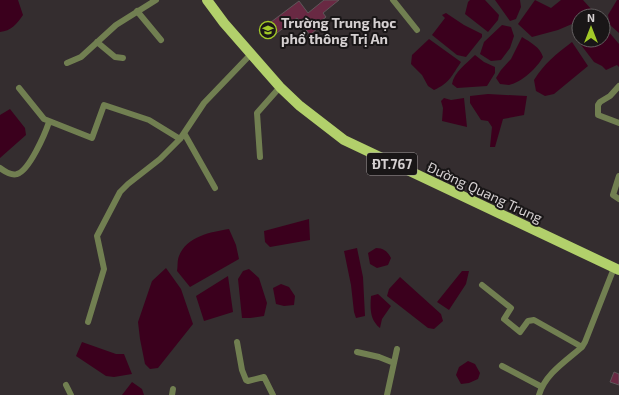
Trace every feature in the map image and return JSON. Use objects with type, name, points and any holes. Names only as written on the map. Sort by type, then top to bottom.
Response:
[{"type":"main road","name":"Đường Quang Trung","points":[[207,0],[250,54],[280,87],[300,106],[336,134],[355,146],[616,269]]},
{"type":"street","points":[[67,63],[81,57],[116,24],[156,0]]},
{"type":"street","points":[[393,0],[416,30]]},
{"type":"street","points":[[137,11],[161,40]]},
{"type":"street","points":[[97,42],[115,57],[123,58]]},
{"type":"street","points":[[88,322],[104,268],[97,240],[98,234],[120,192],[160,159],[182,136],[204,103],[250,54]]},
{"type":"street","points":[[619,86],[610,96],[600,102],[597,109],[598,115],[619,123]]},
{"type":"street","points":[[260,157],[257,113],[280,87]]},
{"type":"street","points":[[19,88],[40,116],[49,122],[92,138],[104,106],[149,120],[182,136],[215,188]]},
{"type":"street","points":[[0,168],[12,175],[18,174],[24,170],[41,144],[49,122]]},
{"type":"street","points":[[619,176],[613,195],[619,199]]},
{"type":"street","points":[[539,395],[542,387],[550,376],[582,347],[589,334],[616,269]]},
{"type":"street","points":[[482,285],[511,308],[504,319],[520,332],[528,321],[534,320],[582,347]]},
{"type":"street","points":[[238,342],[242,370],[246,380],[248,381],[264,377],[273,395]]},
{"type":"street","points":[[388,395],[397,349]]},
{"type":"street","points":[[357,352],[379,357],[394,363]]},
{"type":"street","points":[[502,366],[542,387]]},
{"type":"street","points":[[66,385],[71,395]]},
{"type":"shaded area","points":[[0,0],[18,0],[23,15],[13,26],[0,32]]},
{"type":"shaded area","points":[[470,0],[485,0],[499,15],[498,20],[488,32],[465,14],[468,2]]},
{"type":"shaded area","points":[[495,0],[520,0],[521,7],[516,19],[510,21]]},
{"type":"shaded area","points":[[535,0],[551,8],[561,0],[583,0],[590,8],[571,8],[571,24],[558,30],[532,37],[518,24]]},
{"type":"shaded area","points":[[617,0],[619,0],[619,33],[611,26],[611,10]]},
{"type":"shaded area","points":[[446,13],[464,25],[482,34],[482,37],[466,57],[457,55],[432,35],[445,18],[442,15]]},
{"type":"shaded area","points":[[502,25],[511,27],[514,36],[510,48],[501,60],[491,61],[480,54],[484,42]]},
{"type":"shaded area","points":[[611,34],[619,44],[619,67],[617,65],[606,70],[594,62],[583,48],[611,48]]},
{"type":"shaded area","points":[[522,37],[537,48],[542,53],[543,57],[533,70],[524,78],[509,85],[500,84],[496,78],[511,59]]},
{"type":"shaded area","points":[[429,39],[461,62],[453,75],[444,84],[434,90],[428,86],[422,75],[411,64],[412,55]]},
{"type":"shaded area","points":[[571,43],[571,48],[576,48],[588,66],[554,94],[545,96],[536,91],[534,80],[542,69]]},
{"type":"shaded area","points":[[475,55],[484,62],[495,67],[495,73],[487,86],[457,88],[452,84],[455,76]]},
{"type":"shaded area","points":[[488,94],[527,96],[524,115],[503,119],[495,147],[490,147],[492,127],[488,121],[481,120],[470,103],[470,96]]},
{"type":"shaded area","points":[[444,98],[451,100],[464,98],[467,127],[442,121],[443,108],[441,101]]},
{"type":"shaded area","points":[[10,109],[25,128],[26,135],[0,158],[0,115]]},
{"type":"shaded area","points":[[309,219],[310,240],[270,247],[265,242],[264,231]]},
{"type":"shaded area","points":[[229,229],[236,245],[239,259],[190,287],[177,271],[178,258],[183,249],[194,239],[200,236]]},
{"type":"shaded area","points":[[357,248],[363,277],[365,316],[356,318],[344,251]]},
{"type":"shaded area","points":[[376,248],[379,248],[389,254],[391,258],[388,265],[377,268],[370,264],[368,253]]},
{"type":"shaded area","points":[[166,268],[181,289],[193,324],[158,368],[150,369],[145,364],[138,322],[152,281]]},
{"type":"shaded area","points":[[249,269],[259,278],[267,303],[264,316],[242,318],[238,279],[243,271]]},
{"type":"shaded area","points":[[462,271],[469,271],[466,284],[449,310],[437,302]]},
{"type":"shaded area","points":[[228,276],[233,312],[204,321],[196,296]]},
{"type":"shaded area","points":[[400,277],[441,314],[443,321],[434,329],[428,328],[387,296],[389,289]]},
{"type":"shaded area","points":[[281,284],[289,287],[295,296],[294,305],[284,306],[276,304],[273,288]]},
{"type":"shaded area","points":[[378,294],[391,306],[382,319],[380,328],[372,318],[371,310],[371,296]]},
{"type":"shaded area","points":[[82,342],[116,354],[124,354],[132,374],[114,377],[106,376],[76,356]]},
{"type":"shaded area","points":[[468,361],[475,364],[480,373],[478,379],[469,383],[461,384],[456,375],[459,367]]},
{"type":"shaded area","points":[[132,382],[142,389],[144,395],[122,395]]},
{"type":"building","points":[[324,0],[339,0],[323,13],[326,17],[317,24],[319,27],[310,35],[297,18],[270,38],[263,28],[299,1],[308,13]]},
{"type":"building","points":[[614,372],[619,374],[619,385],[610,382]]},
{"type":"place","name":"Trường Trung học phổ thông Trị An","points":[[268,30]]}]
